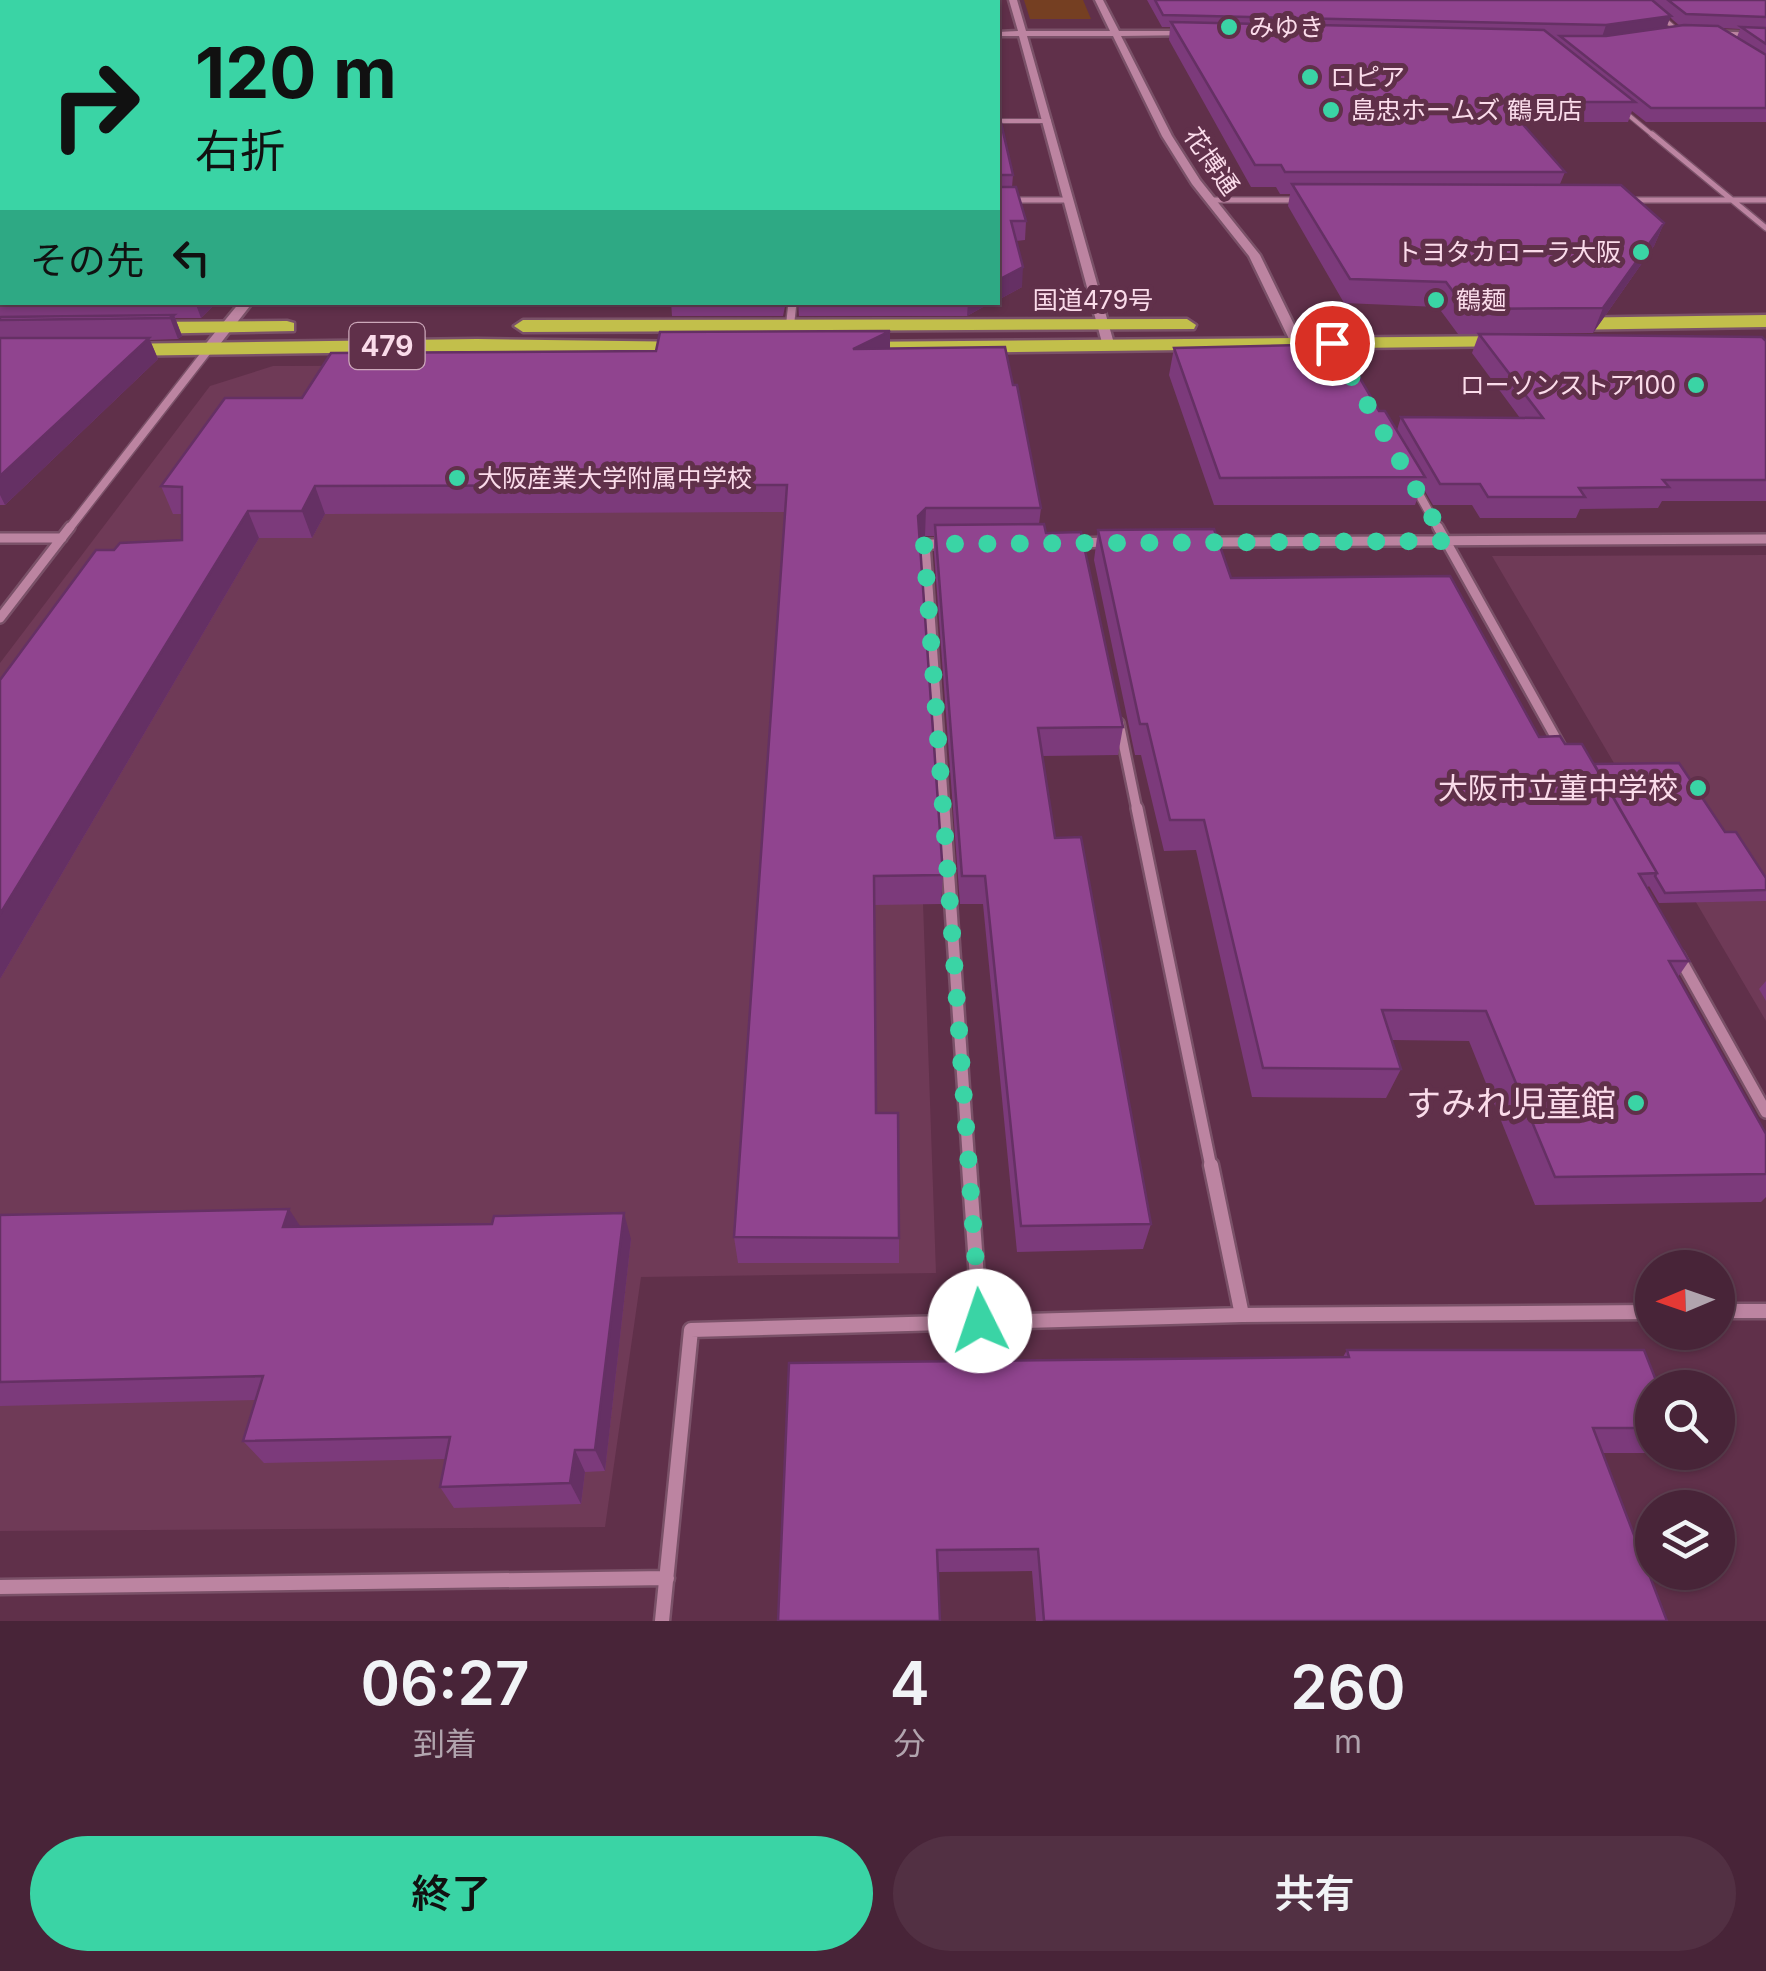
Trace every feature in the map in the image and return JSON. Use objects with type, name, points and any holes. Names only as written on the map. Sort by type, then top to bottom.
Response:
[{"type":"highway","name":"国道479号","points":[[114,328],[1103,325],[1292,334],[1332,343],[1766,321]]},
{"type":"highway","name":"国道479号","points":[[832,348],[1109,347],[1292,334],[1322,324],[1766,342]]},
{"type":"highway","name":"479","points":[[95,350],[458,345],[720,348]]},
{"type":"street","points":[[1013,0],[1109,347]]},
{"type":"street","name":"花博通","points":[[1098,0],[1167,136],[1210,200],[1254,255],[1292,334]]},
{"type":"street","points":[[1642,0],[1678,32]]},
{"type":"street","points":[[1000,34],[1208,34]]},
{"type":"street","points":[[1664,34],[1766,35]]},
{"type":"street","points":[[1716,34],[1733,44]]},
{"type":"street","points":[[1611,101],[1766,228]]},
{"type":"street","points":[[1000,121],[1049,121]]},
{"type":"street","points":[[1000,200],[1070,200]]},
{"type":"street","points":[[1210,200],[1302,200]]},
{"type":"street","points":[[1614,200],[1766,200]]},
{"type":"street","points":[[0,618],[245,305]]},
{"type":"street","points":[[790,325],[792,305]]},
{"type":"street","points":[[1322,324],[1345,366]]},
{"type":"street","points":[[1409,477],[1572,766]]},
{"type":"street","points":[[0,538],[62,538]]},
{"type":"street","points":[[1196,542],[1766,539]]},
{"type":"street","points":[[1062,542],[1120,542]]},
{"type":"street","points":[[1082,542],[1086,562]]},
{"type":"street","points":[[964,544],[924,544],[980,1321]]},
{"type":"street","points":[[1118,716],[1242,1315]]},
{"type":"street","points":[[1669,938],[1766,1112]]},
{"type":"street","points":[[1735,1311],[1766,1311]]},
{"type":"street","points":[[662,1621],[692,1330],[1242,1315],[1635,1312]]},
{"type":"street","points":[[0,1587],[667,1578]]},
{"type":"shaded area","points":[[1024,0],[1083,0],[1091,19],[1030,19]]},
{"type":"shaded area","points":[[898,365],[910,533],[936,1273],[641,1277],[605,1527],[0,1531],[0,663],[210,386],[273,366]]},
{"type":"shaded area","name":"大阪市立菫中学校","points":[[1766,555],[1766,1021],[1492,556]]},
{"type":"building","points":[[1155,0],[1652,0],[1671,16],[1606,25],[1163,15]]},
{"type":"building","points":[[1668,0],[1766,0],[1766,17],[1686,14]]},
{"type":"building","points":[[1171,22],[1544,30],[1635,102],[1503,102],[1565,172],[1285,172],[1281,165],[1255,165]]},
{"type":"building","points":[[1684,25],[1718,26],[1766,55],[1766,108],[1651,108],[1560,36],[1606,36]]},
{"type":"building","points":[[1741,27],[1766,28],[1766,44]]},
{"type":"building","points":[[1000,119],[1013,175],[1000,175]]},
{"type":"building","points":[[1292,184],[1621,185],[1664,223],[1603,308],[1466,309],[1446,282],[1350,279]]},
{"type":"building","points":[[1000,187],[1016,187],[1026,221],[1011,221],[1023,267],[1000,279]]},
{"type":"building","points":[[174,315],[170,318],[0,320],[0,317]]},
{"type":"building","points":[[890,331],[853,349],[1005,347],[1013,385],[1017,385],[1041,508],[926,508],[918,516],[943,875],[874,876],[876,1113],[898,1113],[899,1238],[734,1237],[787,485],[315,486],[302,511],[248,511],[0,914],[0,680],[96,550],[114,550],[120,543],[182,540],[182,487],[161,486],[225,398],[302,398],[331,353],[656,351],[660,332]]},
{"type":"building","points":[[1479,334],[1762,337],[1766,341],[1766,480],[1663,480],[1669,487],[1579,488],[1585,497],[1488,497],[1480,484],[1440,484],[1401,417],[1543,418]]},
{"type":"building","points":[[0,338],[149,338],[0,476]]},
{"type":"building","points":[[1340,344],[1379,411],[1385,411],[1425,477],[1220,478],[1174,348]]},
{"type":"building","points":[[1044,524],[1046,533],[1081,532],[1123,727],[1038,728],[1055,838],[1081,837],[1151,1224],[1021,1226],[985,876],[962,876],[935,525]]},
{"type":"building","points":[[1214,529],[1231,578],[1450,576],[1539,737],[1560,736],[1565,744],[1582,744],[1657,873],[1639,874],[1689,961],[1669,961],[1766,1134],[1766,1174],[1555,1177],[1486,1011],[1382,1010],[1401,1069],[1263,1068],[1204,820],[1170,820],[1147,724],[1140,724],[1098,530]]},
{"type":"building","points":[[1679,763],[1725,832],[1736,832],[1766,878],[1766,890],[1665,893],[1594,764]]},
{"type":"building","points":[[289,1209],[283,1227],[492,1224],[494,1216],[624,1213],[595,1450],[575,1450],[570,1483],[440,1487],[450,1437],[243,1441],[263,1376],[0,1382],[0,1215]]},
{"type":"building","points":[[1347,1350],[1644,1350],[1652,1370],[1635,1370],[1635,1428],[1593,1428],[1635,1538],[1635,1590],[1655,1590],[1667,1621],[1044,1621],[1038,1549],[937,1550],[940,1621],[778,1621],[789,1363],[1349,1357]]},
{"type":"place","name":"みゆき","points":[[1229,27]]},
{"type":"place","name":"ロピア","points":[[1310,77]]},
{"type":"place","name":"島忠ホームズ 鶴見店","points":[[1331,110]]},
{"type":"place","name":"トヨタカローラ大阪","points":[[1641,252]]},
{"type":"place","name":"鶴麺","points":[[1436,300]]},
{"type":"place","name":"ローソンストア100","points":[[1696,385]]},
{"type":"place","name":"大阪産業大学附属中学校","points":[[457,478]]},
{"type":"place","name":"大阪市立菫中学校","points":[[1698,788]]},
{"type":"place","name":"すみれ児童館","points":[[1636,1103]]},
{"type":"route","points":[[980,1321],[924,544],[1446,541],[1332,343]]}]
